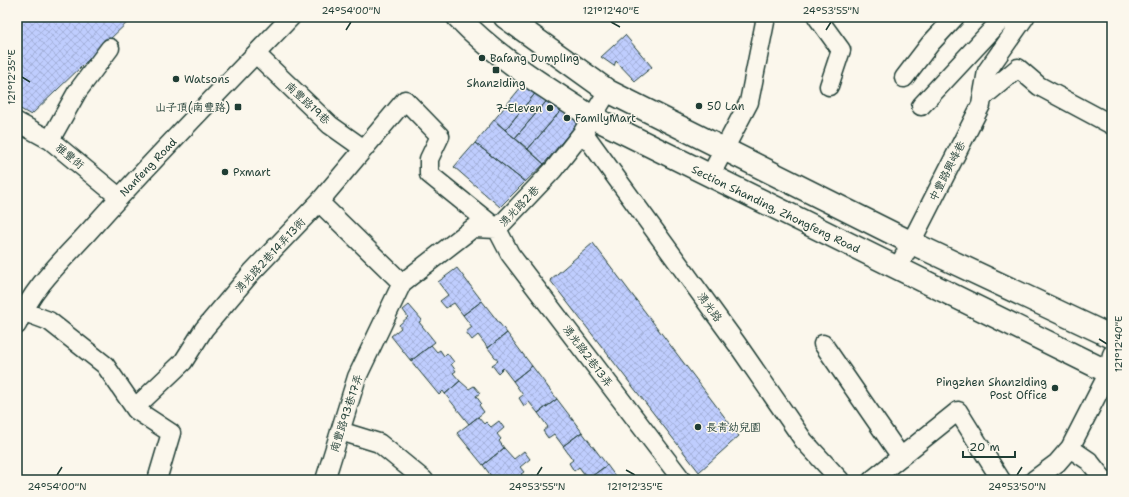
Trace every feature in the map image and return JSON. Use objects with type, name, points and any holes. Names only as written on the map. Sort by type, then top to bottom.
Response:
[{"type":"main road","name":"Section Shanding, Zhongfeng Road","points":[[458,17],[472,32],[587,125],[710,176],[898,268],[1111,367]]},
{"type":"main road","points":[[511,19],[608,91],[910,242],[1112,337]]},
{"type":"street","name":"Nanfeng Road","points":[[20,318],[36,290],[119,197],[291,17]]},
{"type":"street","points":[[710,176],[749,102],[766,17]]},
{"type":"street","points":[[817,17],[841,50],[829,86]]},
{"type":"street","points":[[904,78],[930,44],[955,17]]},
{"type":"street","points":[[921,106],[1004,17]]},
{"type":"street","name":"中豐路興峰巷","points":[[898,268],[981,105],[987,71],[1025,17]]},
{"type":"street","points":[[50,140],[77,92],[110,48]]},
{"type":"street","name":"南豐路19巷","points":[[256,54],[330,125],[364,149]]},
{"type":"street","points":[[983,97],[1018,68],[1039,86],[1112,125]]},
{"type":"street","name":"湧光路2巷","points":[[402,283],[473,228],[497,229],[553,170],[587,125],[608,91]]},
{"type":"street","name":"湧光路2巷14弄13衖","points":[[136,410],[141,402],[183,362],[204,329],[252,272],[319,202],[405,100],[440,136],[429,159],[429,174],[497,229]]},
{"type":"street","name":"雅豐街","points":[[17,122],[50,140],[119,197]]},
{"type":"street","name":"湧光路","points":[[587,125],[804,441],[840,480]]},
{"type":"street","points":[[319,202],[402,283]]},
{"type":"street","name":"湧光路2巷13弄","points":[[497,229],[510,254],[682,480]]},
{"type":"street","name":"南豐路93巷17弄","points":[[325,480],[357,377],[402,283]]},
{"type":"street","points":[[20,318],[49,321],[105,365],[136,410],[171,433],[157,480]]},
{"type":"street","points":[[823,344],[901,457]]},
{"type":"street","points":[[1034,480],[1057,463],[1070,448],[1111,367]]},
{"type":"street","points":[[872,480],[958,411],[1001,480]]},
{"type":"street","points":[[340,431],[379,443],[424,480]]},
{"type":"street","points":[[1070,448],[1089,461],[1104,480]]},
{"type":"building","points":[[17,17],[133,17],[31,115],[17,107]]},
{"type":"building","points":[[625,35],[652,67],[635,81],[616,61],[614,66],[601,57]]},
{"type":"building","points":[[526,81],[538,90],[505,130],[494,120]]},
{"type":"building","points":[[538,90],[550,97],[515,138],[505,130]]},
{"type":"building","points":[[550,97],[564,107],[528,149],[515,138]]},
{"type":"building","points":[[564,107],[576,118],[576,125],[544,164],[528,149]]},
{"type":"building","points":[[494,120],[544,164],[525,182],[475,143]]},
{"type":"building","points":[[475,143],[525,182],[500,207],[454,167]]},
{"type":"building","points":[[593,243],[739,436],[699,472],[550,280]]},
{"type":"building","points":[[457,268],[482,301],[463,315],[454,303],[446,308],[440,301],[448,295],[438,282]]},
{"type":"building","points":[[482,301],[507,333],[488,348],[478,335],[472,340],[466,332],[472,327],[463,315]]},
{"type":"building","points":[[409,305],[422,320],[419,322],[435,342],[411,361],[391,336],[401,328],[399,325],[408,317],[403,310]]},
{"type":"building","points":[[507,333],[532,366],[513,381],[503,368],[498,373],[492,365],[498,361],[488,348]]},
{"type":"building","points":[[431,345],[437,352],[440,350],[444,356],[447,353],[454,362],[451,364],[456,371],[453,373],[460,381],[445,394],[443,391],[439,395],[411,361]]},
{"type":"building","points":[[532,366],[557,399],[538,413],[529,402],[524,406],[519,398],[523,395],[513,381]]},
{"type":"building","points":[[460,381],[469,389],[474,386],[480,393],[476,396],[481,403],[479,405],[484,412],[469,424],[445,394]]},
{"type":"building","points":[[557,399],[582,432],[563,446],[554,434],[548,438],[543,431],[548,427],[538,413]]},
{"type":"building","points":[[478,417],[484,424],[486,422],[491,427],[499,421],[504,428],[497,434],[501,439],[499,441],[504,448],[483,465],[457,433]]},
{"type":"building","points":[[582,432],[607,465],[588,479],[579,467],[574,471],[569,463],[573,460],[563,446]]},
{"type":"building","points":[[504,448],[514,459],[524,451],[530,459],[520,467],[524,472],[521,474],[526,480],[494,480],[483,465]]},
{"type":"building","points":[[607,465],[618,480],[588,479]]},
{"type":"building","points":[[533,475],[538,480],[527,480]]},
{"type":"place","name":"Bafang Dumpling","points":[[482,58]]},
{"type":"place","name":"Shanziding","points":[[496,70]]},
{"type":"place","name":"Watsons","points":[[176,79]]},
{"type":"place","name":"50 Lan","points":[[699,106]]},
{"type":"place","name":"山子頂(南豐路)","points":[[238,107]]},
{"type":"place","name":"7-Eleven","points":[[550,108]]},
{"type":"place","name":"FamilyMart","points":[[567,118]]},
{"type":"place","name":"Pxmart","points":[[225,172]]},
{"type":"place","name":"Pingzhen Shanziding Post Office","points":[[1055,388]]},
{"type":"place","name":"長青幼兒園","points":[[698,427]]}]
